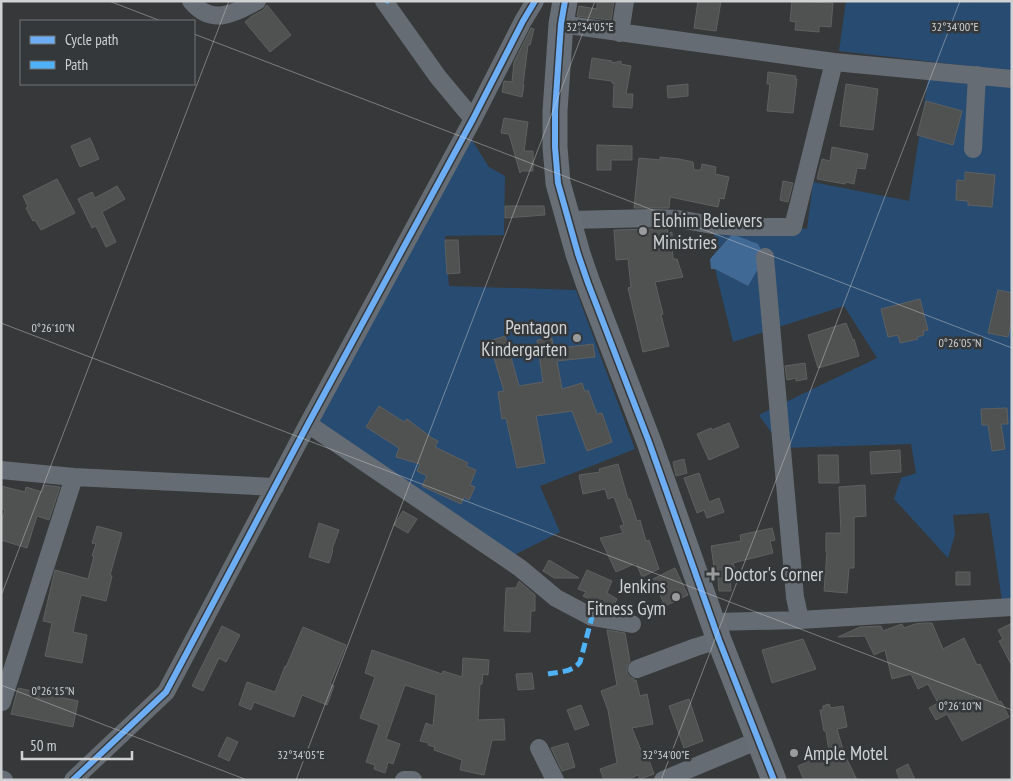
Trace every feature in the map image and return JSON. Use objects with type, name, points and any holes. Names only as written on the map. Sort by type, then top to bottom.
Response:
[{"type":"street","points":[[191,1],[205,14],[217,16],[230,15],[257,1]]},
{"type":"street","points":[[384,1],[438,77],[473,119]]},
{"type":"street","points":[[73,780],[166,692],[535,1]]},
{"type":"street","points":[[620,33],[625,1]]},
{"type":"street","points":[[774,780],[716,631],[649,442],[588,284],[558,183],[554,111],[563,13],[620,33],[834,62],[1012,79]]},
{"type":"street","points":[[569,220],[654,218],[740,227],[793,227],[834,62]]},
{"type":"street","points":[[973,149],[977,75]]},
{"type":"street","points":[[765,257],[795,597],[800,620]]},
{"type":"street","points":[[308,424],[520,568],[556,598],[592,617],[632,624]]},
{"type":"street","points":[[1,470],[74,477],[275,487]]},
{"type":"street","points":[[2,702],[74,477]]},
{"type":"street","points":[[637,669],[696,647],[716,631],[800,620],[1012,607]]},
{"type":"street","points":[[663,780],[759,740]]},
{"type":"street","points":[[539,748],[555,780]]},
{"type":"street","points":[[404,780],[413,780]]},
{"type":"shaded area","points":[[846,1],[965,1],[971,3],[972,1],[1012,1],[1012,71],[839,51]]},
{"type":"shaded area","points":[[929,73],[1012,83],[1012,601],[1002,601],[989,513],[953,515],[955,535],[948,558],[894,499],[901,478],[916,473],[911,444],[782,448],[759,415],[877,358],[844,306],[733,342],[715,269],[748,286],[732,234],[714,253],[714,228],[766,223],[807,229],[813,182],[909,201]]},
{"type":"shaded area","points":[[463,126],[489,167],[505,176],[504,235],[445,236],[449,286],[576,290],[635,449],[540,486],[560,532],[508,558],[307,418]]},
{"type":"shaded area","points":[[732,234],[758,244],[765,257],[748,286],[715,269],[711,269],[710,259]]},
{"type":"building","points":[[597,1],[614,1],[611,20],[577,16],[579,6],[597,9]]},
{"type":"building","points":[[698,1],[721,1],[716,31],[694,28]]},
{"type":"building","points":[[792,1],[833,3],[831,27],[819,26],[819,32],[795,30],[796,22],[790,21]]},
{"type":"building","points":[[267,5],[291,35],[270,52],[245,22],[263,10]]},
{"type":"building","points":[[531,28],[534,29],[530,45],[528,45],[522,97],[502,92],[504,81],[512,82],[514,62]]},
{"type":"building","points":[[592,58],[612,61],[612,63],[621,61],[621,64],[631,66],[626,94],[633,94],[632,108],[613,107],[614,83],[612,81],[589,78]]},
{"type":"building","points":[[768,72],[796,76],[793,113],[767,111],[770,84],[767,84]]},
{"type":"building","points":[[688,84],[688,96],[668,98],[667,86]]},
{"type":"building","points":[[846,84],[878,89],[873,130],[840,126]]},
{"type":"building","points":[[926,101],[962,111],[953,145],[917,135]]},
{"type":"building","points":[[504,118],[528,122],[524,151],[533,151],[533,171],[521,171],[520,173],[509,134],[501,133]]},
{"type":"building","points":[[90,138],[99,159],[80,167],[71,146]]},
{"type":"building","points":[[597,145],[632,146],[632,160],[611,160],[611,170],[597,170]]},
{"type":"building","points":[[832,147],[868,154],[865,169],[857,168],[854,184],[817,179],[822,159],[830,161]]},
{"type":"building","points":[[660,157],[693,162],[694,170],[701,170],[702,164],[716,167],[715,174],[729,177],[724,199],[720,198],[718,207],[670,197],[669,208],[634,208],[639,158],[660,160]]},
{"type":"building","points":[[965,172],[995,175],[992,207],[968,205],[968,201],[956,200],[957,180],[965,181]]},
{"type":"building","points":[[57,179],[75,213],[41,230],[35,220],[33,221],[26,208],[28,207],[23,196]]},
{"type":"building","points":[[783,181],[793,183],[788,202],[780,200]]},
{"type":"building","points":[[117,186],[125,199],[102,212],[116,242],[106,247],[96,226],[92,228],[78,199],[92,192],[95,198]]},
{"type":"building","points":[[505,206],[544,206],[545,215],[505,218]]},
{"type":"building","points":[[668,229],[667,234],[672,232],[673,259],[677,259],[683,277],[655,282],[669,346],[643,352],[628,288],[631,287],[628,259],[616,260],[614,230]]},
{"type":"building","points":[[445,240],[458,240],[460,273],[447,274]]},
{"type":"building","points":[[998,290],[1012,293],[1012,318],[1008,337],[988,333]]},
{"type":"building","points":[[920,299],[928,330],[923,331],[924,335],[917,337],[918,339],[900,343],[898,335],[888,337],[881,309]]},
{"type":"building","points":[[846,323],[854,339],[859,356],[818,368],[808,335]]},
{"type":"building","points":[[505,336],[519,386],[543,382],[537,340],[552,338],[553,349],[593,344],[595,357],[557,361],[562,389],[582,383],[585,392],[588,390],[597,414],[602,413],[612,442],[587,451],[572,411],[536,416],[545,463],[517,468],[506,418],[502,419],[498,392],[504,391],[489,341]]},
{"type":"building","points":[[805,363],[807,379],[796,381],[796,378],[787,380],[785,366]]},
{"type":"building","points":[[379,406],[404,422],[407,419],[438,441],[435,447],[468,463],[466,466],[476,470],[470,485],[475,487],[469,500],[464,497],[461,504],[422,486],[427,476],[417,471],[420,464],[396,457],[399,448],[366,427]]},
{"type":"building","points":[[1007,408],[1008,424],[1001,424],[1005,449],[992,451],[988,425],[982,425],[981,409]]},
{"type":"building","points":[[729,423],[739,447],[709,460],[697,434]]},
{"type":"building","points":[[900,450],[901,472],[871,474],[870,452]]},
{"type":"building","points":[[818,455],[838,455],[839,483],[819,483]]},
{"type":"building","points":[[684,459],[687,473],[676,476],[673,462]]},
{"type":"building","points":[[618,464],[628,499],[630,499],[637,521],[640,520],[646,541],[649,540],[659,569],[642,577],[636,563],[616,572],[600,538],[623,533],[620,526],[624,525],[614,497],[608,499],[605,489],[583,494],[579,475],[600,472],[599,469]]},
{"type":"building","points":[[699,473],[709,502],[719,498],[724,512],[707,518],[704,510],[697,513],[684,478]]},
{"type":"building","points":[[44,485],[60,487],[49,520],[37,516],[27,548],[1,540],[1,523],[5,510],[1,508],[1,486],[25,492],[26,487],[42,492]]},
{"type":"building","points":[[865,485],[866,516],[854,517],[854,568],[849,568],[847,593],[824,591],[827,552],[826,533],[841,533],[839,487]]},
{"type":"building","points":[[403,511],[417,519],[408,533],[394,525]]},
{"type":"building","points":[[319,523],[339,530],[329,563],[309,557]]},
{"type":"building","points":[[97,526],[122,533],[110,575],[112,576],[106,601],[81,595],[73,632],[87,635],[82,663],[45,656],[52,623],[43,621],[55,570],[88,579],[96,544],[92,543]]},
{"type":"building","points":[[772,528],[775,540],[770,541],[773,553],[733,563],[737,577],[730,579],[731,591],[719,591],[717,566],[714,567],[711,546],[741,541],[740,535]]},
{"type":"building","points":[[549,560],[579,578],[554,578],[543,571]]},
{"type":"building","points":[[675,568],[688,595],[665,606],[653,579]]},
{"type":"building","points":[[587,570],[612,581],[607,593],[617,599],[611,610],[583,596],[586,592],[578,589]]},
{"type":"building","points":[[956,572],[970,572],[970,585],[956,585]]},
{"type":"building","points":[[519,581],[535,595],[535,611],[531,611],[530,632],[504,631],[506,588],[516,588]]},
{"type":"building","points":[[932,623],[943,649],[964,638],[977,665],[980,664],[999,702],[1001,701],[1009,717],[962,741],[947,714],[936,720],[929,708],[938,703],[928,684],[918,689],[911,674],[892,679],[885,650],[874,655],[865,636],[838,637],[860,627],[881,626],[883,631],[902,624],[904,628]]},
{"type":"building","points":[[1012,623],[1012,666],[999,641],[1003,639],[998,630]]},
{"type":"building","points":[[222,626],[240,635],[226,662],[219,658],[203,691],[192,686]]},
{"type":"building","points":[[303,627],[346,645],[330,684],[334,686],[327,705],[302,695],[294,717],[254,702],[251,710],[239,705],[247,682],[275,692]]},
{"type":"building","points":[[607,630],[625,633],[630,661],[627,673],[634,681],[636,680],[640,696],[647,694],[653,724],[632,728],[643,755],[647,754],[654,774],[640,779],[638,775],[626,780],[604,780],[600,769],[617,763],[608,710],[601,691],[617,685]]},
{"type":"building","points":[[803,639],[816,669],[772,683],[762,650]]},
{"type":"building","points":[[372,650],[442,674],[443,671],[462,677],[463,658],[489,660],[488,675],[483,674],[482,684],[480,684],[478,720],[504,719],[505,740],[492,740],[484,775],[460,770],[462,760],[434,750],[435,747],[428,745],[429,743],[420,741],[426,723],[433,726],[436,695],[405,685],[386,739],[400,744],[393,764],[388,762],[385,773],[374,769],[375,765],[366,762],[379,725],[360,718],[375,677],[365,673]]},
{"type":"building","points":[[532,673],[534,689],[518,690],[516,674]]},
{"type":"building","points":[[18,688],[78,701],[73,727],[11,714]]},
{"type":"building","points":[[689,699],[703,741],[684,748],[669,706]]},
{"type":"building","points":[[829,704],[831,708],[843,706],[847,727],[837,729],[844,753],[857,780],[804,780],[798,766],[829,752],[820,710],[823,710],[823,706]]},
{"type":"building","points":[[581,705],[589,725],[575,730],[567,710]]},
{"type":"building","points":[[227,737],[238,742],[229,761],[218,756]]},
{"type":"building","points":[[568,743],[575,767],[562,771],[551,748]]},
{"type":"building","points":[[908,764],[915,780],[900,780],[896,770]]},
{"type":"marked path","points":[[548,674],[570,670],[580,662],[592,617]]},
{"type":"cycle path","points":[[73,780],[166,692],[535,1]]},
{"type":"cycle path","points":[[565,1],[561,24],[555,111],[558,183],[588,283],[649,442],[719,640],[774,780]]},
{"type":"place","name":"Elohim Believers Ministries","points":[[643,231]]},
{"type":"place","name":"Pentagon Kindergarten","points":[[577,338]]},
{"type":"place","name":"Doctor's Corner","points":[[713,574]]},
{"type":"place","name":"Jenkins Fitness Gym","points":[[676,597]]},
{"type":"place","name":"Ample Motel","points":[[794,753]]}]
